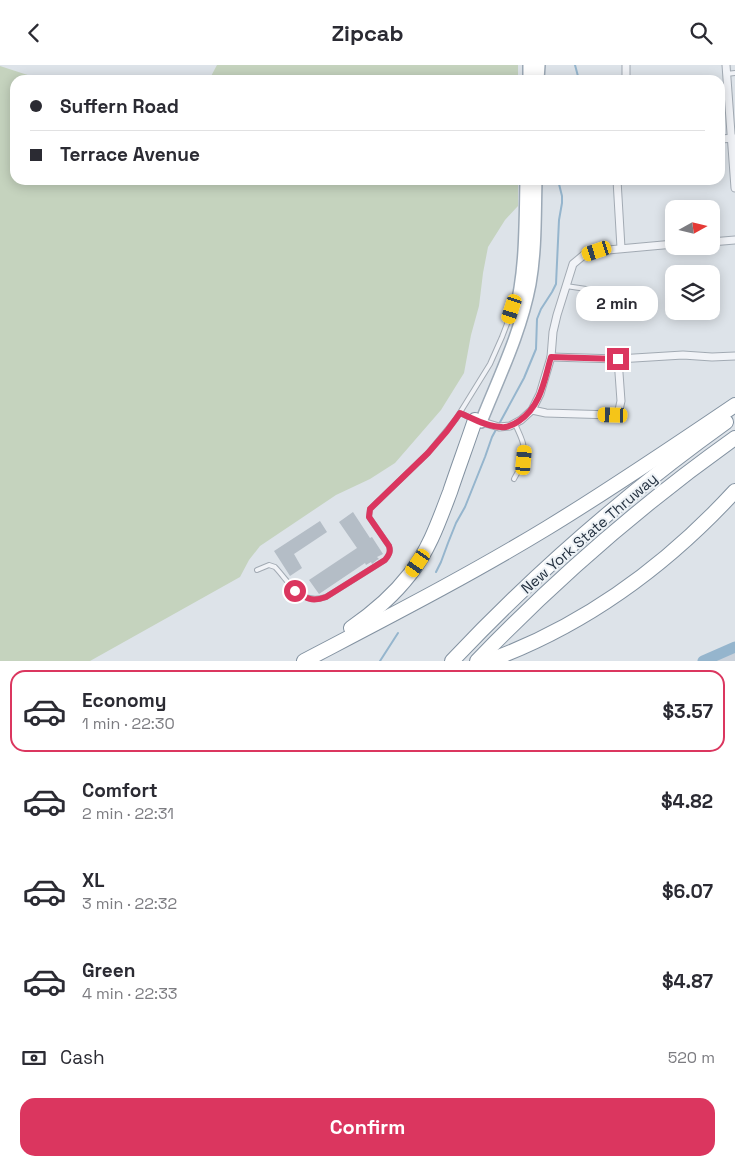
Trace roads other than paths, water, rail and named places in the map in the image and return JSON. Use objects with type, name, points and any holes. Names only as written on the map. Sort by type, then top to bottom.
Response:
[{"type":"highway","points":[[304,661],[525,541],[631,475],[735,405]]},
{"type":"highway","name":"New York State Thruway","points":[[452,661],[520,592],[583,534],[655,475],[735,416]]},
{"type":"highway","points":[[299,661],[371,613],[392,595],[411,573],[425,552],[437,527],[478,421]]},
{"type":"highway","name":"New York State Thruway","points":[[477,661],[544,594],[606,538],[666,489],[735,438]]},
{"type":"highway","points":[[488,661],[544,637],[625,590],[677,549],[708,521],[735,491]]},
{"type":"main road","points":[[478,421],[487,387],[512,324],[522,281],[526,185]]},
{"type":"main road","points":[[478,421],[519,326],[527,297],[534,252],[536,185]]},
{"type":"street","points":[[726,65],[733,138],[735,188]]},
{"type":"street","points":[[617,185],[621,248]]},
{"type":"street","points":[[720,241],[735,240]]},
{"type":"street","points":[[478,421],[496,427],[510,426],[532,410],[540,394],[551,357],[557,315],[573,264],[585,254],[597,251],[665,245]]},
{"type":"street","points":[[551,357],[618,359],[683,355],[735,356]]},
{"type":"street","points":[[532,410],[546,413],[613,415],[619,410],[621,401],[618,359]]},
{"type":"lane","points":[[726,74],[735,73]]},
{"type":"lane","points":[[257,570],[269,565],[275,567],[295,591],[307,599],[318,600],[326,597],[385,560],[389,554],[389,546],[369,517],[370,509],[428,453],[447,431],[490,364],[508,323],[518,287],[524,251]]},
{"type":"lane","points":[[566,286],[613,293]]},
{"type":"lane","points":[[460,413],[478,421]]},
{"type":"lane","points":[[514,479],[524,460],[522,441],[515,424]]},
{"type":"waterway","points":[[575,65],[578,75]]},
{"type":"waterway","points":[[436,572],[456,523],[465,507],[492,437],[524,378],[536,349],[537,319],[556,284],[559,220],[562,203],[559,185]]},
{"type":"waterway","points":[[380,661],[398,633]]},
{"type":"waterway","points":[[703,661],[735,647]]}]
